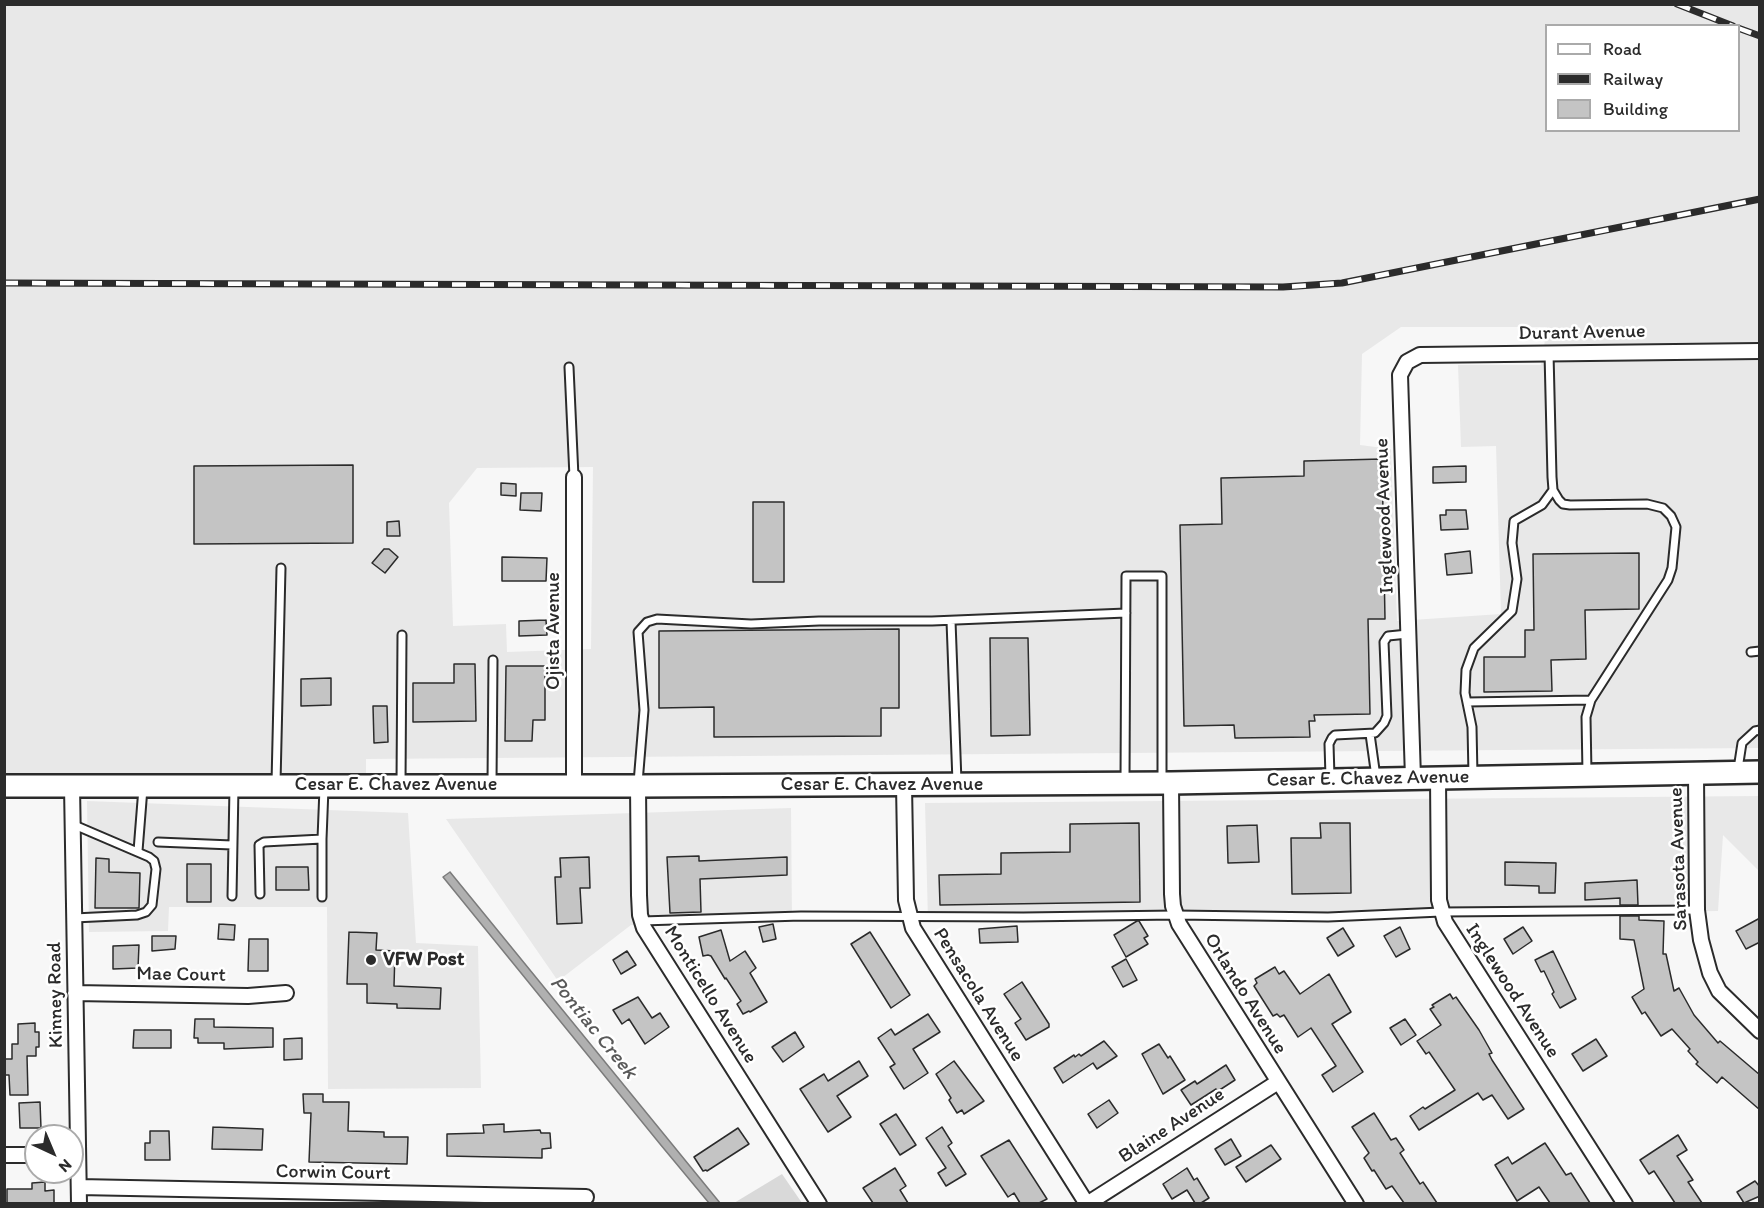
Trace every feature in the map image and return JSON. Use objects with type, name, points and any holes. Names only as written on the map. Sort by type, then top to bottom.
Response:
[{"type":"main road","name":"Cesar E. Chavez Avenue","points":[[4,786],[1167,783],[1760,772]]},
{"type":"street","name":"Durant Avenue","points":[[1407,362],[1420,355],[1760,351]]},
{"type":"street","name":"Inglewood Avenue","points":[[1407,362],[1400,375],[1413,778]]},
{"type":"street","name":"Ojista Avenue","points":[[574,477],[574,786]]},
{"type":"street","name":"Sarasota Avenue","points":[[1696,773],[1697,910],[1701,940],[1715,985],[1725,998],[1760,1031]]},
{"type":"street","name":"Inglewood Avenue","points":[[1438,778],[1441,912],[1450,931],[1625,1203]]},
{"type":"street","name":"Orlando Avenue","points":[[1167,783],[1172,894],[1176,915],[1184,933],[1356,1203]]},
{"type":"street","name":"Pensacola Avenue","points":[[904,785],[906,900],[909,917],[918,938],[1088,1203]]},
{"type":"street","name":"Kinney Road","points":[[72,786],[75,1124]]},
{"type":"street","name":"Monticello Avenue","points":[[638,786],[639,895],[642,921],[646,932],[819,1203]]},
{"type":"street","name":"Mae Court","points":[[75,993],[248,996],[286,993]]},
{"type":"street","name":"Blaine Avenue","points":[[1088,1203],[1278,1082]]},
{"type":"street","points":[[4,1155],[24,1155]]},
{"type":"street","name":"Kinney Road","points":[[79,1184],[79,1203]]},
{"type":"street","name":"Corwin Court","points":[[79,1187],[586,1197]]},
{"type":"lane","points":[[1549,353],[1553,490],[1559,500],[1563,504],[1570,505],[1647,504],[1663,508],[1671,516],[1676,527],[1672,568],[1668,580],[1591,700],[1586,717],[1587,775]]},
{"type":"lane","points":[[569,367],[574,477]]},
{"type":"lane","points":[[1473,777],[1472,727],[1467,702],[1466,670],[1474,648],[1512,611],[1518,579],[1512,543],[1514,521],[1542,505],[1553,490]]},
{"type":"lane","points":[[276,785],[281,568]]},
{"type":"lane","points":[[1125,783],[1126,576],[1162,576],[1167,783]]},
{"type":"lane","points":[[638,786],[644,710],[638,632],[647,622],[657,619],[751,624],[819,621],[951,621],[1126,613]]},
{"type":"lane","points":[[951,621],[958,784]]},
{"type":"lane","points":[[1330,780],[1329,744],[1332,738],[1335,735],[1370,734],[1379,730],[1387,716],[1384,642],[1386,638],[1408,634]]},
{"type":"lane","points":[[401,785],[402,635]]},
{"type":"lane","points":[[1750,652],[1760,651]]},
{"type":"lane","points":[[492,784],[493,660]]},
{"type":"lane","points":[[1467,702],[1591,700]]},
{"type":"lane","points":[[1737,772],[1742,743],[1755,731],[1760,730]]},
{"type":"lane","points":[[1370,734],[1377,779]]},
{"type":"lane","points":[[138,851],[143,785]]},
{"type":"lane","points":[[232,896],[234,785]]},
{"type":"lane","points":[[322,897],[324,785]]},
{"type":"lane","points":[[72,824],[138,851],[154,861],[156,869],[152,905],[146,912],[137,915],[74,918]]},
{"type":"lane","points":[[260,894],[259,845],[264,842],[322,839]]},
{"type":"lane","points":[[158,842],[232,845]]},
{"type":"lane","points":[[642,921],[801,916],[1328,917],[1441,912],[1697,910]]},
{"type":"shaded area","points":[[4,5],[1759,5],[1759,748],[366,759],[366,785],[5,786]],"holes":[[[1401,327],[1547,327],[1541,365],[1458,365],[1461,447],[1496,446],[1501,614],[1397,621],[1391,449],[1360,445],[1362,354]],[[593,467],[591,649],[507,652],[506,624],[453,626],[449,503],[477,468]]]},
{"type":"shaded area","points":[[1759,796],[1759,871],[1723,835],[1718,911],[928,921],[925,803]]},
{"type":"shaded area","points":[[87,801],[408,813],[416,943],[478,946],[481,1088],[328,1089],[327,907],[169,907],[168,931],[89,932]]},
{"type":"shaded area","points":[[791,808],[792,921],[631,925],[558,981],[446,819]]},
{"type":"shaded area","points":[[450,872],[720,1203],[709,1203],[660,1144],[443,877]]},
{"type":"shaded area","points":[[782,1174],[802,1203],[734,1203]]},
{"type":"building","points":[[1382,459],[1385,619],[1368,619],[1370,714],[1314,715],[1315,721],[1309,721],[1310,737],[1235,738],[1234,725],[1184,726],[1180,525],[1222,524],[1221,478],[1304,476],[1304,461]]},
{"type":"building","points":[[353,465],[353,543],[194,544],[194,466]]},
{"type":"building","points":[[1466,466],[1466,482],[1433,483],[1433,467]]},
{"type":"building","points":[[501,483],[516,484],[516,496],[501,495]]},
{"type":"building","points":[[521,493],[542,493],[541,511],[520,510]]},
{"type":"building","points":[[753,502],[784,502],[784,582],[753,582]]},
{"type":"building","points":[[1446,510],[1466,510],[1468,529],[1441,530],[1440,515],[1446,515]]},
{"type":"building","points":[[399,521],[400,536],[387,536],[387,522]]},
{"type":"building","points":[[384,549],[389,549],[398,557],[385,573],[372,563]]},
{"type":"building","points":[[1470,551],[1472,573],[1447,575],[1445,554]]},
{"type":"building","points":[[1639,553],[1639,609],[1585,610],[1586,659],[1551,660],[1552,691],[1484,692],[1484,657],[1525,657],[1525,630],[1534,630],[1533,554]]},
{"type":"building","points":[[502,557],[547,558],[546,581],[502,581]]},
{"type":"building","points":[[546,620],[547,635],[519,636],[519,621]]},
{"type":"building","points":[[899,629],[899,708],[881,708],[881,736],[714,737],[714,707],[659,708],[659,631]]},
{"type":"building","points":[[990,638],[1028,638],[1030,735],[991,736]]},
{"type":"building","points":[[454,664],[475,664],[476,721],[413,722],[413,683],[454,683]]},
{"type":"building","points":[[506,666],[545,666],[545,720],[533,720],[532,741],[505,741]]},
{"type":"building","points":[[331,678],[331,705],[301,706],[301,679]]},
{"type":"building","points":[[373,706],[387,706],[388,742],[374,743]]},
{"type":"building","points":[[1139,823],[1140,902],[940,905],[939,875],[1001,874],[1001,853],[1070,852],[1070,824]]},
{"type":"building","points":[[1320,823],[1350,823],[1351,893],[1292,894],[1291,838],[1321,838]]},
{"type":"building","points":[[1257,825],[1259,862],[1228,863],[1227,826]]},
{"type":"building","points":[[699,856],[699,861],[787,857],[787,875],[700,879],[701,912],[670,913],[667,857]]},
{"type":"building","points":[[589,857],[590,888],[580,888],[582,923],[557,924],[555,877],[561,877],[560,858]]},
{"type":"building","points":[[96,858],[109,859],[109,872],[140,873],[139,908],[95,908]]},
{"type":"building","points":[[1505,862],[1556,863],[1555,893],[1539,893],[1539,886],[1505,885]]},
{"type":"building","points":[[187,864],[211,864],[211,902],[187,902]]},
{"type":"building","points":[[276,867],[308,867],[309,890],[276,890]]},
{"type":"building","points":[[1637,880],[1638,905],[1620,905],[1620,898],[1585,900],[1585,883]]},
{"type":"building","points":[[1620,916],[1639,916],[1639,920],[1664,921],[1663,954],[1666,954],[1674,991],[1679,988],[1694,1015],[1718,1043],[1720,1041],[1760,1075],[1760,1110],[1722,1077],[1717,1083],[1696,1064],[1698,1062],[1688,1051],[1690,1049],[1672,1029],[1661,1036],[1645,1012],[1642,1014],[1632,997],[1644,989],[1634,940],[1620,939]]},
{"type":"building","points":[[1760,918],[1760,942],[1746,949],[1736,931]]},
{"type":"building","points":[[1137,921],[1148,936],[1144,938],[1148,944],[1126,957],[1114,935]]},
{"type":"building","points":[[219,924],[235,925],[234,940],[218,939]]},
{"type":"building","points":[[773,924],[776,939],[763,942],[759,927]]},
{"type":"building","points":[[1017,926],[1018,942],[980,943],[979,929]]},
{"type":"building","points":[[1400,927],[1410,949],[1396,957],[1384,936]]},
{"type":"building","points":[[1523,927],[1532,941],[1513,954],[1504,939]]},
{"type":"building","points":[[1343,928],[1354,946],[1338,956],[1327,938]]},
{"type":"building","points":[[721,930],[730,961],[745,951],[756,968],[750,973],[767,1002],[750,1012],[743,1014],[737,1004],[741,1001],[711,956],[703,956],[699,937]]},
{"type":"building","name":"VFW Post","points":[[349,932],[377,933],[376,950],[395,951],[394,986],[441,988],[440,1009],[397,1008],[397,1004],[367,1003],[367,984],[347,984]]},
{"type":"building","points":[[870,932],[910,995],[891,1008],[851,944]]},
{"type":"building","points":[[152,936],[176,936],[175,949],[152,951]]},
{"type":"building","points":[[249,939],[268,939],[268,971],[248,971]]},
{"type":"building","points":[[139,945],[138,968],[113,969],[113,946]]},
{"type":"building","points":[[627,951],[636,965],[621,974],[613,960]]},
{"type":"building","points":[[1553,951],[1576,999],[1560,1008],[1544,971],[1541,972],[1535,960]]},
{"type":"building","points":[[1126,959],[1137,980],[1123,987],[1112,967]]},
{"type":"building","points":[[1275,967],[1279,974],[1284,971],[1300,994],[1329,974],[1351,1012],[1332,1024],[1363,1072],[1333,1092],[1322,1075],[1336,1066],[1311,1028],[1298,1037],[1284,1015],[1273,1016],[1254,986],[1257,983],[1255,979]]},
{"type":"building","points":[[1022,982],[1049,1024],[1049,1027],[1026,1040],[1015,1023],[1021,1019],[1004,994]]},
{"type":"building","points":[[1450,994],[1453,999],[1456,997],[1479,1030],[1492,1053],[1489,1054],[1492,1060],[1524,1109],[1508,1119],[1492,1095],[1483,1100],[1478,1093],[1419,1130],[1410,1116],[1455,1090],[1429,1052],[1426,1054],[1417,1041],[1441,1025],[1430,1009],[1434,1007],[1432,1005]]},
{"type":"building","points":[[638,997],[652,1018],[660,1013],[669,1027],[645,1044],[629,1019],[622,1024],[613,1010]]},
{"type":"building","points":[[928,1014],[940,1032],[913,1049],[928,1073],[904,1089],[890,1067],[895,1064],[878,1038],[891,1029],[895,1035]]},
{"type":"building","points":[[195,1019],[214,1019],[214,1027],[273,1028],[273,1047],[224,1049],[224,1043],[198,1043],[198,1038],[194,1038]]},
{"type":"building","points":[[1405,1019],[1416,1035],[1401,1045],[1390,1028]]},
{"type":"building","points":[[35,1023],[35,1032],[39,1032],[39,1047],[36,1047],[36,1056],[27,1056],[28,1095],[10,1095],[9,1075],[5,1075],[4,1059],[12,1059],[12,1044],[18,1044],[18,1024]]},
{"type":"building","points":[[134,1030],[171,1030],[171,1048],[133,1048]]},
{"type":"building","points":[[795,1032],[804,1047],[783,1062],[772,1047]]},
{"type":"building","points":[[302,1038],[302,1059],[284,1060],[284,1039]]},
{"type":"building","points":[[1596,1039],[1607,1056],[1583,1071],[1572,1054]]},
{"type":"building","points":[[1104,1041],[1117,1056],[1097,1069],[1093,1063],[1063,1083],[1054,1068],[1074,1055],[1075,1057],[1079,1054],[1081,1056]]},
{"type":"building","points":[[1159,1044],[1168,1058],[1170,1056],[1185,1080],[1163,1094],[1142,1054]]},
{"type":"building","points":[[859,1061],[868,1076],[837,1096],[851,1117],[828,1132],[800,1089],[824,1074],[828,1081]]},
{"type":"building","points":[[954,1061],[984,1101],[964,1114],[962,1110],[957,1113],[949,1100],[951,1098],[936,1074]]},
{"type":"building","points":[[1226,1065],[1235,1080],[1191,1105],[1181,1090],[1195,1081],[1197,1084]]},
{"type":"building","points":[[303,1094],[323,1094],[323,1102],[349,1102],[348,1131],[384,1132],[384,1137],[408,1137],[407,1164],[309,1162],[311,1113],[304,1113]]},
{"type":"building","points":[[1109,1100],[1118,1113],[1097,1128],[1088,1114]]},
{"type":"building","points":[[40,1102],[41,1124],[24,1124],[24,1128],[20,1128],[19,1103]]},
{"type":"building","points":[[1374,1113],[1391,1140],[1396,1138],[1404,1150],[1400,1153],[1420,1184],[1423,1182],[1437,1203],[1404,1203],[1392,1186],[1386,1189],[1374,1170],[1372,1171],[1364,1158],[1369,1153],[1352,1127]]},
{"type":"building","points":[[896,1114],[916,1145],[900,1155],[880,1124]]},
{"type":"building","points":[[504,1124],[504,1132],[540,1130],[541,1133],[550,1133],[551,1148],[542,1149],[542,1158],[447,1156],[447,1134],[484,1133],[483,1125]]},
{"type":"building","points":[[213,1127],[263,1129],[262,1150],[212,1149]]},
{"type":"building","points":[[942,1127],[952,1143],[948,1146],[966,1174],[946,1186],[938,1173],[946,1168],[926,1138]]},
{"type":"building","points":[[738,1128],[749,1144],[707,1171],[703,1171],[694,1157]]},
{"type":"building","points":[[150,1131],[169,1131],[170,1160],[145,1160],[145,1143],[150,1143]]},
{"type":"building","points":[[1678,1135],[1687,1150],[1677,1156],[1693,1180],[1688,1182],[1702,1203],[1675,1203],[1654,1171],[1649,1174],[1640,1160]]},
{"type":"building","points":[[1231,1139],[1241,1156],[1225,1165],[1215,1149]]},
{"type":"building","points":[[1009,1140],[1047,1199],[1039,1203],[1020,1203],[1014,1193],[1008,1197],[981,1156]]},
{"type":"building","points":[[1545,1143],[1566,1175],[1571,1173],[1590,1203],[1550,1203],[1539,1187],[1517,1201],[1495,1165],[1508,1157],[1512,1164]]},
{"type":"building","points":[[1271,1145],[1281,1159],[1246,1182],[1236,1167]]},
{"type":"building","points":[[895,1168],[906,1186],[900,1190],[908,1203],[873,1203],[863,1188]]},
{"type":"building","points":[[1187,1168],[1194,1180],[1197,1178],[1209,1198],[1201,1203],[1195,1203],[1187,1190],[1172,1199],[1163,1184]]},
{"type":"building","points":[[1755,1181],[1760,1187],[1760,1196],[1744,1203],[1737,1192]]},
{"type":"building","points":[[32,1184],[45,1184],[45,1191],[54,1190],[54,1203],[7,1203],[7,1189],[32,1189]]},
{"type":"railway","points":[[1677,4],[1728,24]]},
{"type":"railway","points":[[1740,29],[1760,36]]},
{"type":"railway","points":[[4,283],[1283,287],[1342,283],[1760,199]]},
{"type":"place","name":"VFW Post","points":[[371,960]]},
{"type":"water label","name":"Pontiac Creek","points":[[593,1028]]}]
